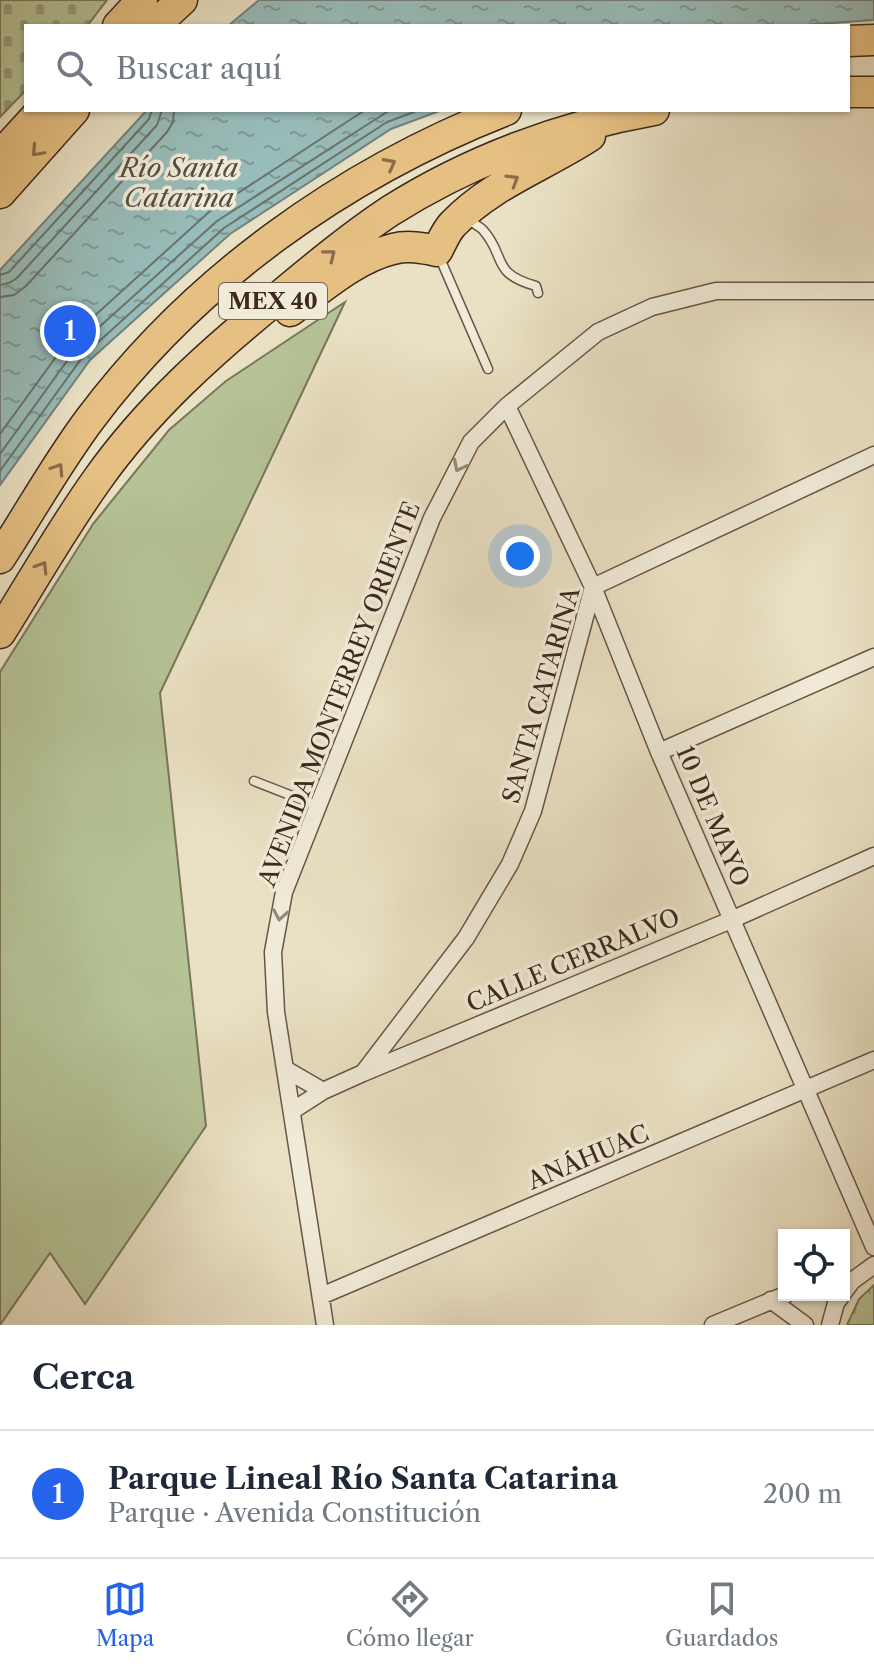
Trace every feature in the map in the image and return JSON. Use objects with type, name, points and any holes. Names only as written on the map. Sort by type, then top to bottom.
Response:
[{"type":"highway","points":[[138,11],[182,0]]},
{"type":"highway","points":[[850,41],[874,40]]},
{"type":"highway","points":[[850,92],[874,92]]},
{"type":"highway","points":[[0,156],[40,112]]},
{"type":"highway","points":[[0,193],[72,112]]},
{"type":"highway","name":"MEX 40","points":[[0,558],[88,421],[152,346],[224,278],[302,218],[343,191],[429,143],[501,112]]},
{"type":"highway","name":"MEX 40","points":[[0,633],[98,479],[152,414],[211,354],[318,264],[392,210],[522,146],[566,130],[643,112]]},
{"type":"highway","points":[[211,354],[279,319],[371,257],[394,248],[437,251],[451,226],[516,176],[580,143],[621,116]]},
{"type":"street","name":"AVENIDA MONTERREY ORIENTE","points":[[325,1325],[276,1012],[273,952],[284,892],[432,518],[471,442],[507,406],[598,332],[652,307],[716,291],[874,291]]},
{"type":"street","name":"10 DE MAYO","points":[[507,406],[593,587],[659,752],[874,1247]]},
{"type":"street","name":"SANTA CATARINA","points":[[363,1073],[466,938],[510,864],[533,811],[593,587],[874,455]]},
{"type":"street","points":[[659,752],[874,657]]},
{"type":"street","name":"CALLE CERRALVO","points":[[292,1111],[323,1091],[363,1073],[731,920],[874,856]]},
{"type":"street","name":"ANÁHUAC","points":[[321,1296],[874,1060]]},
{"type":"street","points":[[285,1069],[323,1091]]},
{"type":"street","points":[[850,1283],[874,1265]]},
{"type":"street","points":[[713,1325],[778,1298]]},
{"type":"street","points":[[781,1301],[805,1325]]},
{"type":"street","points":[[830,1325],[837,1301]]},
{"type":"lane","points":[[463,216],[483,231],[509,275],[536,286],[538,293]]},
{"type":"lane","points":[[437,251],[488,369]]},
{"type":"lane","points":[[254,781],[318,806]]},
{"type":"green space","points":[[0,0],[107,0],[89,24],[24,24],[24,92],[0,117]]},
{"type":"green space","points":[[345,302],[160,693],[206,1126],[85,1304],[50,1253],[0,1325],[0,672],[93,524],[169,430],[226,381]]},
{"type":"green space","points":[[874,1285],[874,1325],[847,1325],[859,1299]]},
{"type":"water","points":[[259,0],[874,0],[874,20],[818,24],[230,24]]},
{"type":"water","name":"Río Santa Catarina","points":[[145,112],[437,112],[391,129],[230,234],[90,360],[0,485],[0,270]]},
{"type":"place","name":"Parque Lineal Río Santa Catarina","points":[[70,331]]}]
